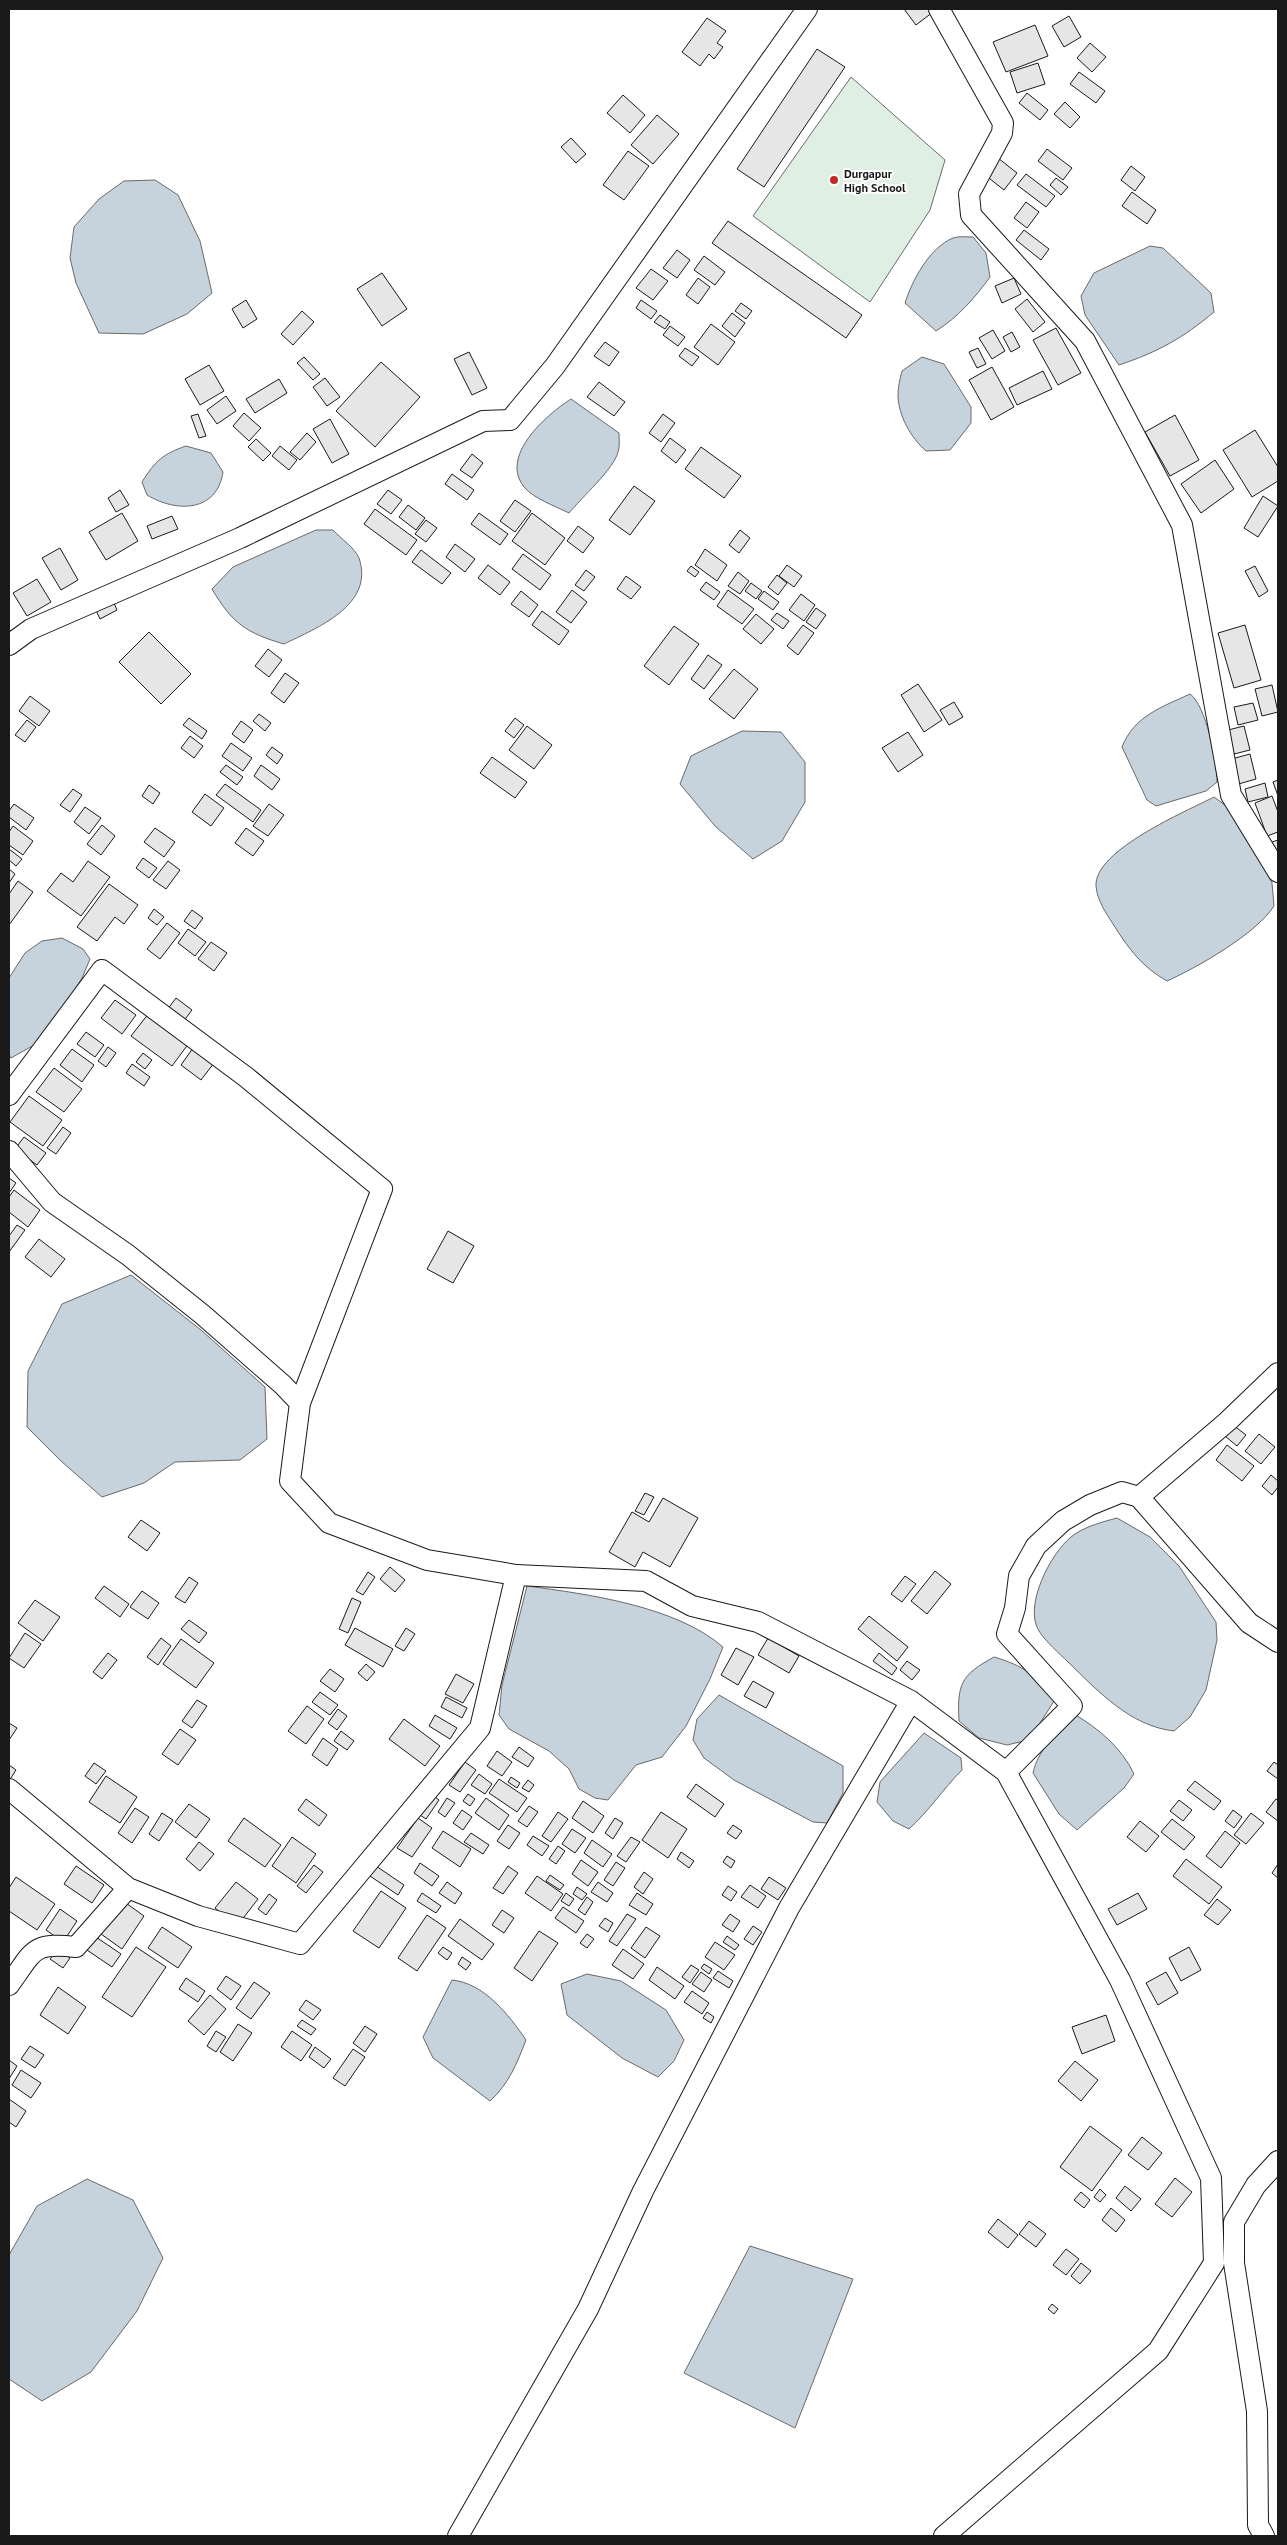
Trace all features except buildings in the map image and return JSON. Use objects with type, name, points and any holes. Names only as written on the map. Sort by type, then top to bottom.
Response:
[{"type":"street","points":[[9,645],[31,629],[240,538],[483,421],[510,420],[555,366],[807,9]]},
{"type":"street","points":[[939,9],[1004,122],[1002,133],[969,194],[971,215],[1084,341],[1182,525],[1231,795],[1278,872]]},
{"type":"street","points":[[9,1095],[102,970],[246,1077],[382,1189],[300,1403],[290,1481],[329,1523],[427,1560],[516,1575],[646,1581],[692,1606],[758,1622],[911,1701],[1006,1772],[1120,1980],[1211,2178],[1214,2263],[1158,2351],[944,2536]]},
{"type":"street","points":[[9,1151],[52,1202],[128,1255],[195,1309],[283,1385],[300,1403]]},
{"type":"street","points":[[1139,1497],[1228,1421],[1278,1373]]},
{"type":"street","points":[[1006,1772],[1072,1706],[1007,1634],[1015,1608],[1020,1576],[1036,1546],[1063,1521],[1090,1505],[1122,1492],[1139,1497],[1249,1623],[1278,1642]]},
{"type":"street","points":[[9,1789],[128,1888],[198,1916],[300,1944],[480,1728],[516,1575]]},
{"type":"street","points":[[458,2536],[588,2309],[652,2174],[789,1908],[911,1701]]},
{"type":"street","points":[[9,1985],[34,1950],[52,1944],[76,1947],[128,1888]]},
{"type":"street","points":[[1264,2536],[1258,2525],[1258,2411],[1234,2263],[1234,2222],[1256,2185],[1278,2160]]},
{"type":"green space","points":[[851,77],[945,160],[930,210],[870,302],[753,216]]},
{"type":"shaded area","points":[[155,180],[178,195],[200,241],[212,293],[187,314],[143,334],[99,333],[76,283],[70,258],[74,227],[99,199],[124,181]]},
{"type":"shaded area","points":[[973,237],[986,253],[990,277],[965,307],[936,331],[905,303],[908,294],[917,275],[936,249],[953,238]]},
{"type":"shaded area","points":[[1150,246],[1163,248],[1211,293],[1214,312],[1170,343],[1146,355],[1119,365],[1085,315],[1081,296],[1094,273]]},
{"type":"shaded area","points":[[922,357],[944,364],[971,407],[971,423],[950,450],[926,451],[920,446],[906,426],[900,410],[898,392],[902,371]]},
{"type":"shaded area","points":[[571,399],[619,433],[619,448],[610,467],[569,513],[539,499],[529,492],[518,476],[517,463],[521,450],[538,426],[549,415]]},
{"type":"shaded area","points":[[186,446],[211,453],[223,472],[219,485],[213,495],[204,502],[183,506],[171,505],[147,495],[142,482],[151,469],[165,455]]},
{"type":"shaded area","points":[[316,530],[333,530],[351,547],[359,558],[362,575],[359,589],[351,602],[340,613],[326,622],[284,644],[260,636],[241,625],[226,610],[212,589],[233,567]]},
{"type":"shaded area","points":[[1190,694],[1196,700],[1206,721],[1213,748],[1217,782],[1206,791],[1156,806],[1147,800],[1122,747],[1127,736],[1141,720],[1159,708]]},
{"type":"shaded area","points":[[742,731],[781,732],[805,762],[805,802],[782,841],[753,859],[715,826],[680,784],[691,756]]},
{"type":"shaded area","points":[[1214,797],[1229,808],[1246,828],[1272,883],[1274,906],[1254,928],[1225,949],[1167,981],[1150,970],[1124,941],[1100,901],[1096,886],[1099,872],[1125,846],[1144,833]]},
{"type":"shaded area","points":[[62,938],[83,949],[90,959],[82,978],[43,1040],[11,1058],[9,1055],[9,978],[25,953],[42,941]]},
{"type":"shaded area","points":[[131,1275],[201,1330],[265,1387],[267,1439],[240,1460],[175,1462],[144,1483],[102,1497],[61,1461],[27,1427],[28,1371],[62,1304]]},
{"type":"shaded area","points":[[1117,1518],[1150,1537],[1179,1566],[1216,1622],[1217,1640],[1206,1690],[1190,1717],[1174,1731],[1158,1728],[1129,1715],[1103,1695],[1049,1643],[1039,1631],[1035,1620],[1034,1608],[1037,1594],[1048,1567],[1063,1545],[1081,1530]]},
{"type":"shaded area","points":[[527,1586],[603,1598],[656,1612],[681,1621],[704,1633],[723,1647],[710,1679],[686,1726],[662,1757],[636,1765],[608,1800],[595,1798],[579,1789],[569,1769],[549,1751],[509,1729],[499,1715],[502,1685]]},
{"type":"shaded area","points":[[994,1657],[1021,1668],[1036,1678],[1054,1701],[1035,1731],[1024,1741],[1007,1745],[979,1738],[959,1721],[959,1698],[963,1682],[974,1669]]},
{"type":"shaded area","points":[[719,1695],[843,1766],[843,1793],[827,1823],[813,1822],[734,1780],[704,1758],[693,1740],[697,1719]]},
{"type":"shaded area","points":[[1074,1714],[1092,1726],[1116,1747],[1134,1774],[1124,1788],[1077,1830],[1059,1814],[1033,1773],[1039,1756],[1055,1734]]},
{"type":"shaded area","points":[[924,1733],[961,1758],[962,1770],[909,1829],[893,1821],[877,1802],[880,1782]]},
{"type":"shaded area","points":[[587,1974],[621,1981],[666,2010],[684,2040],[674,2061],[658,2077],[622,2058],[567,2015],[561,1984]]},
{"type":"shaded area","points":[[452,1980],[464,1982],[475,1987],[495,2002],[512,2020],[526,2040],[516,2065],[502,2088],[490,2101],[433,2058],[423,2037]]},
{"type":"shaded area","points":[[87,2179],[133,2200],[163,2258],[137,2311],[91,2372],[42,2401],[9,2379],[9,2255],[37,2206]]},
{"type":"shaded area","points":[[750,2246],[853,2279],[795,2428],[684,2373]]},
{"type":"place","name":"Durgapur High School","points":[[834,180]]}]
